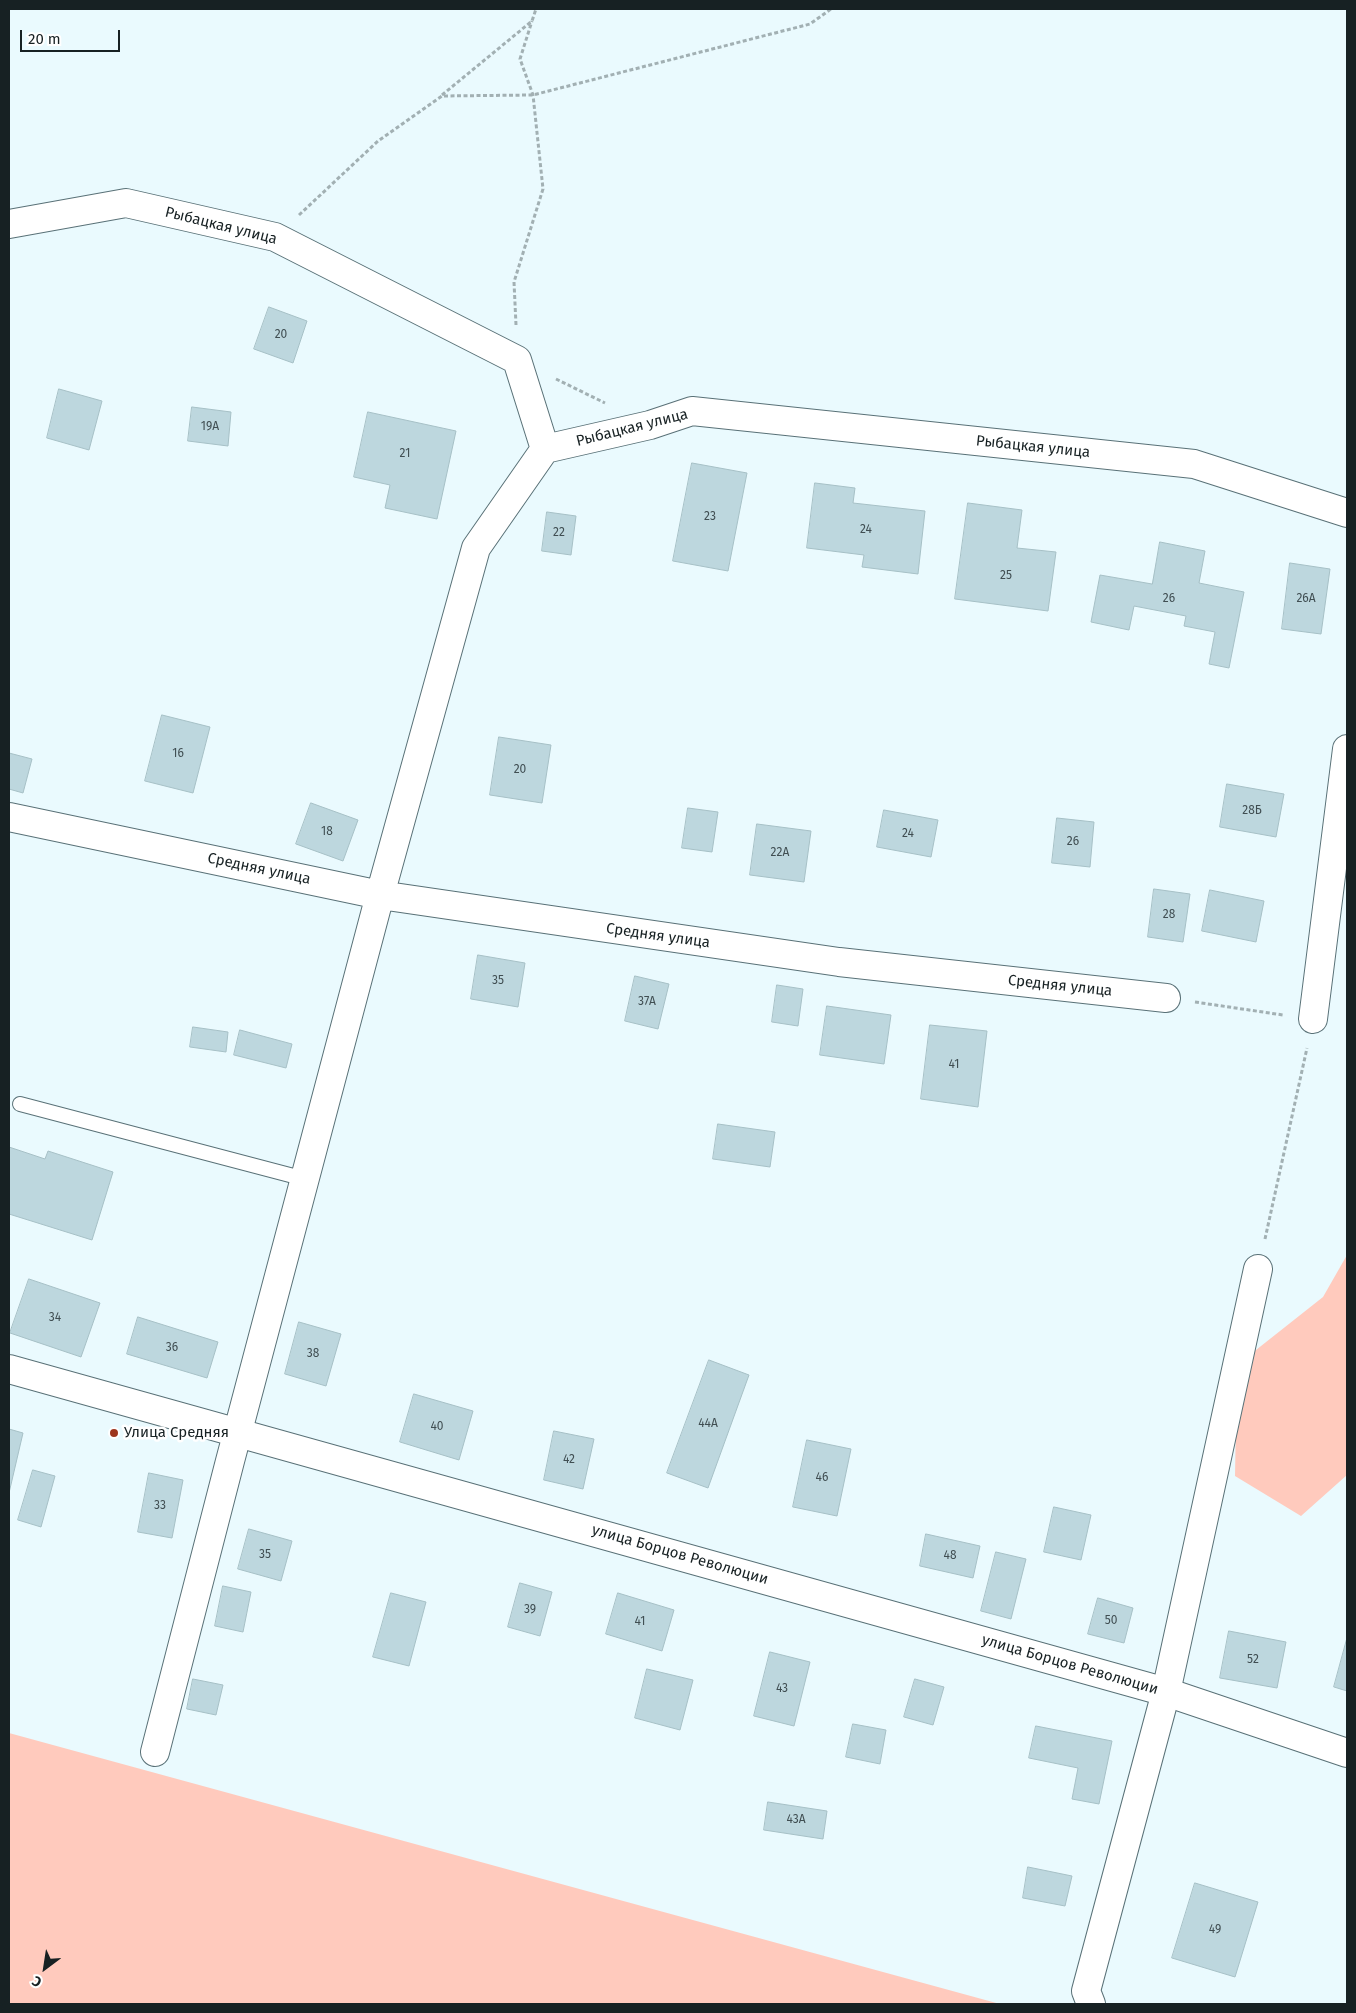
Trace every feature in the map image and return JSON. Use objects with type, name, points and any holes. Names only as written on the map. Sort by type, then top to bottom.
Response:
[{"type":"street","name":"Рыбацкая улица","points":[[9,224],[126,203],[275,237],[517,360]]},
{"type":"street","points":[[156,1752],[238,1432],[380,895],[476,548],[545,450],[517,360]]},
{"type":"street","name":"Рыбацкая улица","points":[[545,450],[650,425],[692,412],[1194,464],[1347,512]]},
{"type":"street","points":[[1313,1020],[1347,749]]},
{"type":"street","name":"Средняя улица","points":[[9,817],[380,895],[839,962],[1166,998]]},
{"type":"street","points":[[1088,1998],[1166,1692],[1258,1269]]},
{"type":"street","name":"улица Борцов Революции","points":[[9,1369],[1166,1692],[1347,1753]]},
{"type":"lane","points":[[20,1104],[305,1179]]},
{"type":"path","points":[[536,9],[520,59],[533,95],[543,189],[514,282],[517,360],[606,403]]},
{"type":"path","points":[[442,96],[533,95],[810,24],[831,9]]},
{"type":"path","points":[[275,237],[378,141],[442,96],[532,21]]},
{"type":"path","points":[[1166,998],[1313,1020],[1258,1269]]},
{"type":"shaded area","points":[[1347,1255],[1347,1475],[1301,1516],[1235,1476],[1237,1365],[1323,1297]]},
{"type":"shaded area","points":[[9,1733],[1000,2004],[9,2004]]},
{"type":"building","points":[[269,307],[307,321],[293,363],[254,349]]},
{"type":"building","points":[[59,389],[102,401],[89,450],[47,438]]},
{"type":"building","points":[[192,407],[231,412],[228,446],[188,441]]},
{"type":"building","points":[[368,412],[456,431],[437,519],[385,508],[390,485],[354,477]]},
{"type":"building","points":[[692,463],[747,473],[728,571],[673,561]]},
{"type":"building","points":[[815,483],[855,488],[853,503],[925,511],[918,574],[862,567],[864,555],[807,548]]},
{"type":"building","points":[[968,503],[1022,510],[1017,548],[1056,552],[1048,611],[955,599]]},
{"type":"building","points":[[547,512],[576,516],[571,555],[542,551]]},
{"type":"building","points":[[1160,542],[1205,551],[1199,583],[1244,592],[1229,668],[1209,664],[1215,632],[1184,626],[1186,616],[1134,606],[1129,630],[1091,622],[1100,575],[1152,584]]},
{"type":"building","points":[[1290,563],[1330,569],[1321,634],[1282,629]]},
{"type":"building","points":[[162,715],[210,727],[193,793],[145,781]]},
{"type":"building","points":[[499,737],[551,745],[542,803],[490,795]]},
{"type":"building","points":[[9,753],[32,759],[23,793],[9,789]]},
{"type":"building","points":[[1227,784],[1284,794],[1276,837],[1220,827]]},
{"type":"building","points":[[311,803],[358,820],[343,861],[296,844]]},
{"type":"building","points":[[688,808],[718,812],[712,852],[682,848]]},
{"type":"building","points":[[884,810],[938,820],[931,857],[877,847]]},
{"type":"building","points":[[1057,818],[1094,822],[1090,867],[1052,863]]},
{"type":"building","points":[[757,824],[811,831],[804,882],[750,875]]},
{"type":"building","points":[[1154,889],[1190,894],[1183,942],[1148,937]]},
{"type":"building","points":[[1210,890],[1264,901],[1256,942],[1202,931]]},
{"type":"building","points":[[478,955],[525,963],[518,1007],[471,999]]},
{"type":"building","points":[[635,976],[669,984],[658,1029],[625,1021]]},
{"type":"building","points":[[777,985],[803,989],[798,1026],[772,1022]]},
{"type":"building","points":[[827,1006],[891,1015],[884,1064],[820,1055]]},
{"type":"building","points":[[930,1025],[987,1031],[978,1107],[921,1099]]},
{"type":"building","points":[[193,1027],[228,1032],[226,1052],[190,1047]]},
{"type":"building","points":[[240,1030],[292,1044],[286,1068],[234,1055]]},
{"type":"building","points":[[718,1124],[775,1132],[770,1167],[713,1159]]},
{"type":"building","points":[[9,1147],[45,1159],[48,1151],[113,1172],[92,1240],[9,1214]]},
{"type":"building","points":[[29,1279],[100,1303],[81,1357],[10,1333]]},
{"type":"building","points":[[138,1317],[218,1342],[207,1378],[127,1354]]},
{"type":"building","points":[[299,1322],[341,1334],[326,1386],[285,1374]]},
{"type":"building","points":[[709,1360],[749,1375],[708,1488],[667,1473]]},
{"type":"building","points":[[414,1394],[473,1411],[459,1460],[400,1442]]},
{"type":"building","points":[[9,1429],[23,1433],[9,1493]]},
{"type":"building","points":[[554,1431],[594,1439],[583,1489],[544,1480]]},
{"type":"building","points":[[807,1440],[851,1449],[837,1516],[793,1507]]},
{"type":"building","points":[[33,1470],[55,1476],[41,1527],[18,1520]]},
{"type":"building","points":[[149,1473],[183,1480],[172,1538],[138,1532]]},
{"type":"building","points":[[1054,1507],[1091,1515],[1081,1560],[1044,1552]]},
{"type":"building","points":[[249,1529],[292,1541],[281,1581],[238,1569]]},
{"type":"building","points":[[926,1534],[980,1546],[973,1578],[920,1566]]},
{"type":"building","points":[[996,1552],[1026,1559],[1011,1619],[981,1611]]},
{"type":"building","points":[[520,1583],[552,1592],[540,1636],[508,1627]]},
{"type":"building","points":[[223,1586],[251,1592],[243,1632],[215,1626]]},
{"type":"building","points":[[391,1593],[426,1602],[409,1666],[373,1657]]},
{"type":"building","points":[[618,1593],[674,1610],[662,1651],[606,1634]]},
{"type":"building","points":[[1098,1598],[1133,1608],[1124,1643],[1088,1634]]},
{"type":"building","points":[[1229,1631],[1286,1642],[1277,1688],[1220,1678]]},
{"type":"building","points":[[1347,1638],[1347,1691],[1334,1687]]},
{"type":"building","points":[[770,1652],[810,1662],[794,1726],[754,1716]]},
{"type":"building","points":[[647,1669],[693,1680],[680,1730],[635,1718]]},
{"type":"building","points":[[193,1679],[223,1685],[216,1715],[187,1709]]},
{"type":"building","points":[[915,1679],[944,1687],[933,1725],[904,1717]]},
{"type":"building","points":[[853,1724],[886,1730],[880,1764],[846,1757]]},
{"type":"building","points":[[1036,1726],[1112,1741],[1099,1804],[1072,1799],[1078,1768],[1029,1758]]},
{"type":"building","points":[[768,1802],[827,1811],[823,1839],[764,1830]]},
{"type":"building","points":[[1028,1867],[1072,1876],[1065,1906],[1023,1898]]},
{"type":"building","points":[[1195,1883],[1258,1902],[1235,1977],[1172,1958]]},
{"type":"place","name":"Улица Средняя","points":[[114,1433]]}]
